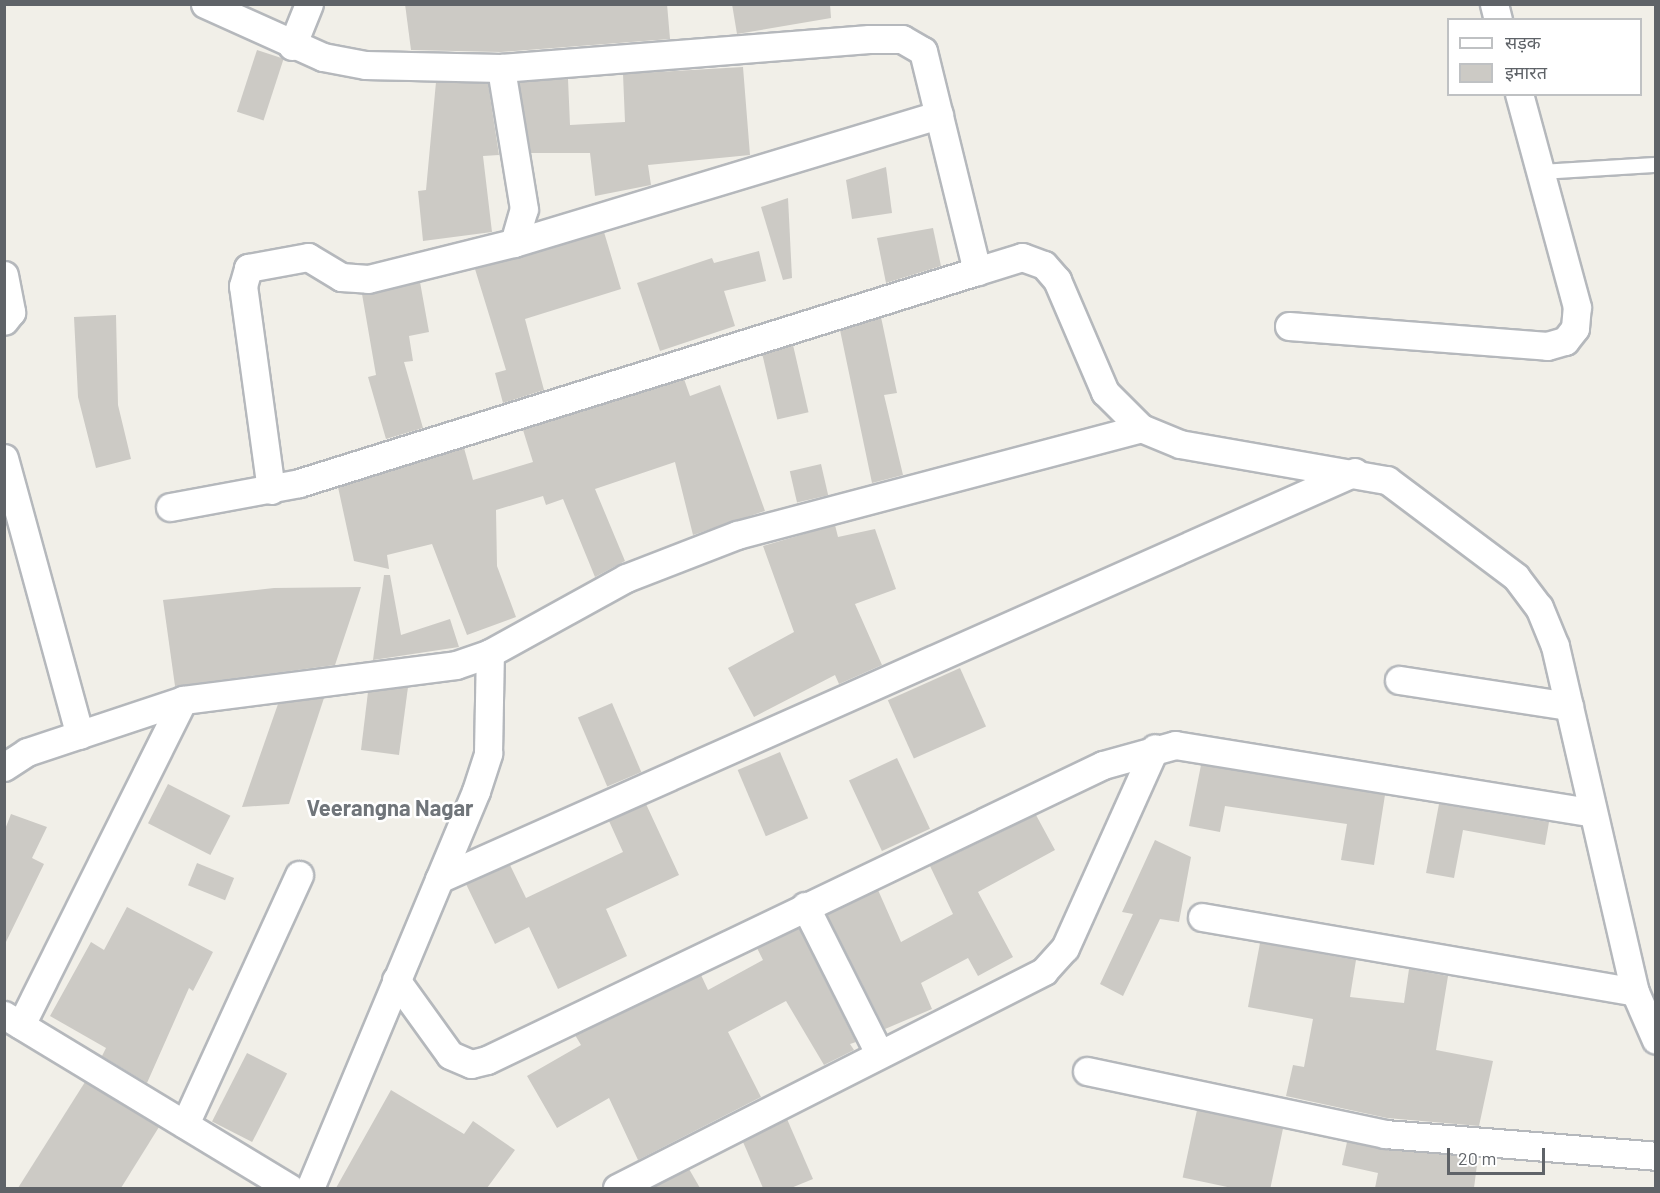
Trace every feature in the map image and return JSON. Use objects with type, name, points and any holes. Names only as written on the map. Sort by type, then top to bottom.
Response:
[{"type":"street","points":[[205,4],[292,46],[365,65],[501,68],[902,39],[923,51],[977,271]]},
{"type":"street","points":[[292,46],[309,4]]},
{"type":"street","points":[[501,68],[524,208],[514,243]]},
{"type":"street","points":[[1289,326],[1547,346],[1565,341],[1575,328],[1577,308],[1520,96]]},
{"type":"street","points":[[271,490],[243,286],[248,268],[308,257],[341,276],[368,279],[514,243],[939,114]]},
{"type":"street","points":[[170,507],[271,490],[1022,257],[1044,265],[1057,280],[1105,392],[1141,428],[1180,444],[1355,472],[1387,480],[1429,507],[1516,577],[1539,607],[1569,706],[1635,992],[1656,1040]]},
{"type":"street","points":[[4,275],[11,312],[4,321]]},
{"type":"street","points":[[4,767],[27,752],[183,700],[226,691],[416,674],[490,653],[626,578],[737,535],[1141,428]]},
{"type":"street","points":[[4,458],[80,735]]},
{"type":"street","points":[[439,879],[1355,472]]},
{"type":"street","points":[[310,1188],[439,879],[488,753],[490,653]]},
{"type":"street","points":[[1399,680],[1569,706]]},
{"type":"street","points":[[183,700],[13,1020],[290,1188]]},
{"type":"street","points":[[396,980],[450,1055],[471,1064],[1103,765],[1155,748],[1218,748],[1593,813]]},
{"type":"street","points":[[617,1188],[1044,971],[1065,948],[1155,748]]},
{"type":"street","points":[[185,1124],[299,874]]},
{"type":"street","points":[[805,906],[879,1053]]},
{"type":"street","points":[[1202,917],[1635,992]]},
{"type":"street","points":[[1087,1071],[1385,1134],[1656,1156]]},
{"type":"lane","points":[[1540,172],[1656,165]]},
{"type":"building","points":[[405,4],[667,4],[670,39],[501,52],[411,50]]},
{"type":"building","points":[[732,4],[830,4],[831,18],[737,34]]},
{"type":"building","points":[[257,50],[284,59],[264,120],[237,112]]},
{"type":"building","points":[[743,67],[750,155],[648,165],[651,185],[595,196],[590,153],[531,153],[519,82],[568,79],[570,125],[625,122],[623,74]]},
{"type":"building","points":[[436,82],[488,83],[499,155],[483,156],[492,232],[423,241],[418,191],[426,190]]},
{"type":"building","points":[[886,167],[892,213],[852,219],[846,180]]},
{"type":"building","points":[[788,198],[792,278],[783,280],[761,207]]},
{"type":"building","points":[[933,228],[941,266],[886,283],[877,238]]},
{"type":"building","points":[[604,232],[621,289],[525,319],[544,390],[503,403],[495,373],[506,370],[475,269]]},
{"type":"building","points":[[759,251],[766,281],[724,291],[735,326],[660,351],[637,283],[712,258],[714,263]]},
{"type":"building","points":[[420,282],[429,332],[409,336],[413,361],[404,362],[423,428],[386,439],[368,377],[376,375],[362,294]]},
{"type":"building","points":[[116,315],[118,405],[131,459],[96,468],[78,397],[74,317]]},
{"type":"building","points":[[881,317],[897,393],[884,395],[903,475],[872,483],[840,330]]},
{"type":"building","points":[[793,345],[809,412],[777,419],[762,352]]},
{"type":"building","points":[[684,379],[690,396],[720,385],[765,511],[693,535],[675,462],[595,489],[625,561],[595,577],[563,499],[546,505],[543,496],[496,510],[497,566],[516,617],[467,635],[432,544],[387,555],[389,569],[354,561],[338,487],[464,448],[473,480],[533,462],[523,430]]},
{"type":"building","points":[[821,464],[828,495],[797,502],[790,471]]},
{"type":"building","points":[[835,525],[838,537],[875,529],[896,589],[855,604],[882,665],[839,684],[835,675],[754,717],[728,668],[794,632],[763,546]]},
{"type":"building","points":[[384,575],[390,575],[401,635],[450,619],[459,647],[373,660]]},
{"type":"building","points":[[361,587],[335,665],[175,686],[163,600],[274,588]]},
{"type":"building","points":[[960,668],[986,726],[914,759],[888,700]]},
{"type":"building","points":[[408,687],[399,755],[361,750],[368,692]]},
{"type":"building","points":[[324,698],[289,804],[242,807],[278,704]]},
{"type":"building","points":[[612,703],[641,772],[607,786],[578,717]]},
{"type":"building","points":[[780,752],[808,818],[766,836],[738,770]]},
{"type":"building","points":[[897,758],[930,829],[882,851],[849,780]]},
{"type":"building","points":[[1201,765],[1385,795],[1374,865],[1341,860],[1347,824],[1225,806],[1220,832],[1189,826]]},
{"type":"building","points":[[168,784],[230,816],[210,855],[148,823]]},
{"type":"building","points":[[646,804],[679,875],[606,909],[627,956],[558,989],[529,927],[495,944],[466,884],[510,865],[526,898],[623,852],[609,821]]},
{"type":"building","points":[[1439,804],[1549,822],[1545,845],[1463,830],[1454,878],[1426,873]]},
{"type":"building","points":[[11,814],[47,827],[32,858],[44,864],[4,946],[4,832]]},
{"type":"building","points":[[1036,815],[1055,850],[978,892],[1013,957],[978,976],[968,958],[921,983],[932,1009],[885,1029],[827,915],[878,890],[901,942],[953,914],[930,866]]},
{"type":"building","points":[[1155,840],[1191,857],[1179,922],[1160,919],[1123,996],[1100,984],[1133,914],[1122,912]]},
{"type":"building","points":[[197,863],[234,878],[225,900],[188,885]]},
{"type":"building","points":[[127,907],[213,952],[193,991],[189,988],[147,1083],[102,1056],[106,1048],[50,1016],[91,942],[104,950]]},
{"type":"building","points":[[799,928],[856,1042],[850,1044],[854,1050],[824,1065],[786,1001],[728,1032],[761,1097],[638,1160],[609,1098],[557,1128],[527,1076],[581,1045],[575,1035],[701,975],[708,990],[763,960],[757,948]]},
{"type":"building","points":[[1260,943],[1356,960],[1350,997],[1404,1003],[1409,969],[1448,976],[1436,1050],[1493,1061],[1479,1126],[1387,1118],[1286,1096],[1293,1065],[1304,1067],[1313,1019],[1248,1007]]},
{"type":"building","points":[[247,1053],[287,1073],[252,1142],[212,1122]]},
{"type":"building","points":[[85,1082],[159,1127],[121,1188],[18,1188]]},
{"type":"building","points":[[391,1090],[464,1134],[473,1121],[515,1150],[487,1188],[336,1188]]},
{"type":"building","points":[[1197,1110],[1283,1128],[1270,1188],[1232,1188],[1183,1177]]},
{"type":"building","points":[[787,1119],[813,1179],[791,1188],[763,1188],[743,1142]]},
{"type":"building","points":[[1347,1142],[1478,1157],[1474,1188],[1375,1188],[1378,1173],[1342,1165]]},
{"type":"building","points":[[689,1169],[700,1188],[651,1188]]},
{"type":"district","name":"Veerangna Nagar","points":[[390,808]]}]
